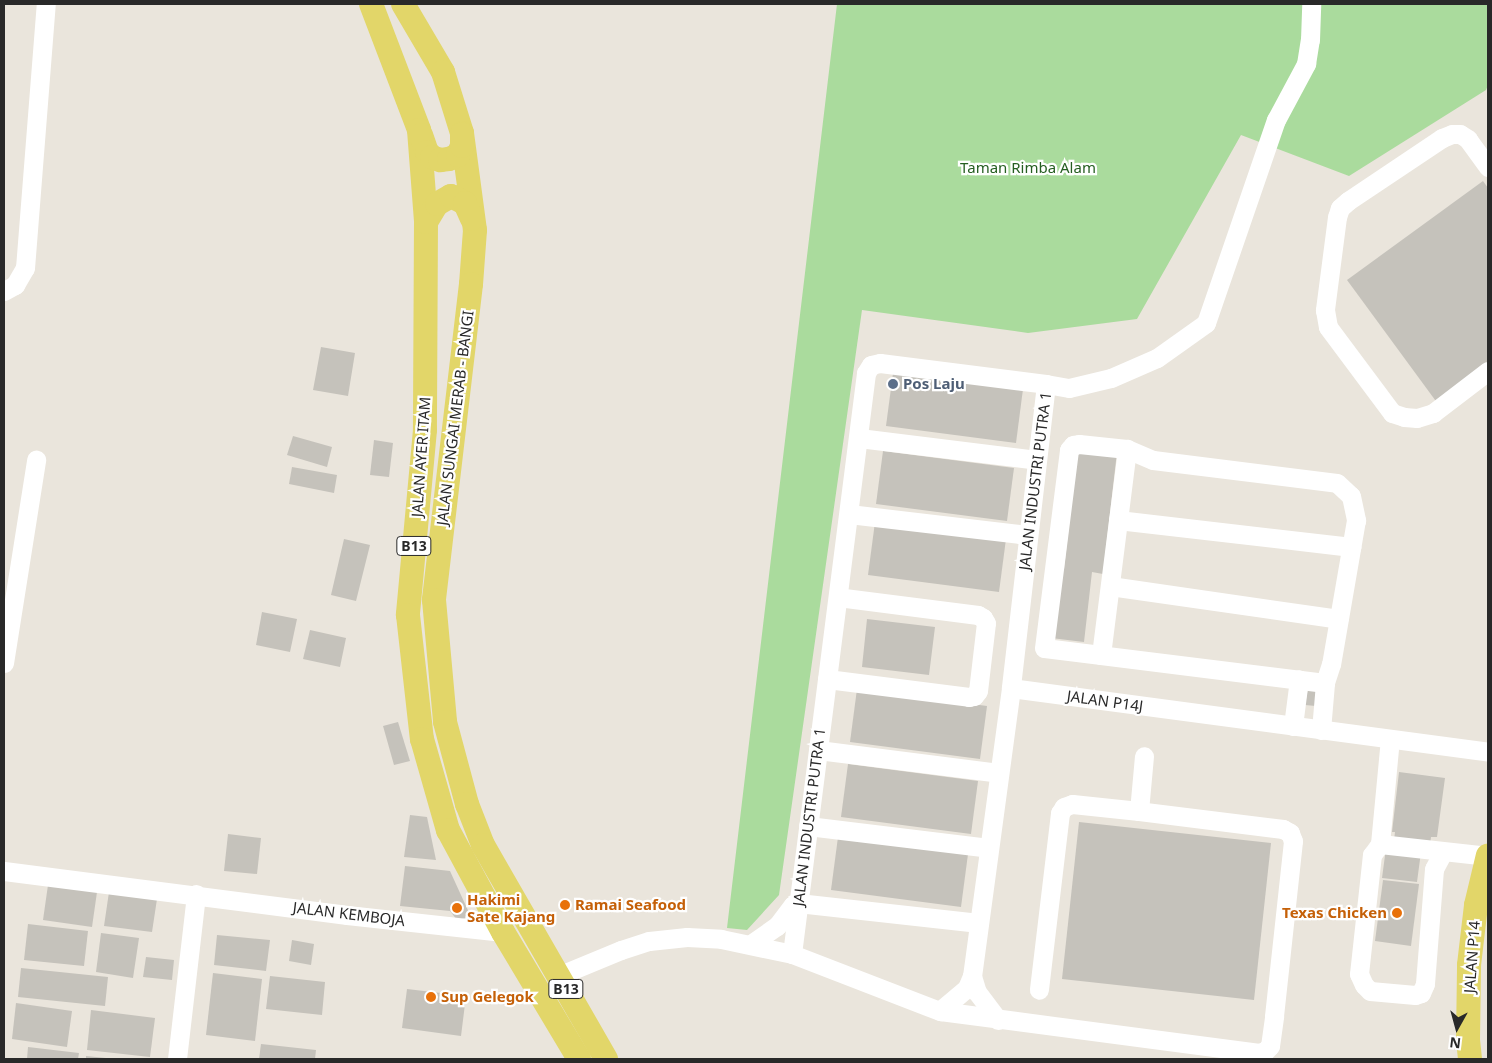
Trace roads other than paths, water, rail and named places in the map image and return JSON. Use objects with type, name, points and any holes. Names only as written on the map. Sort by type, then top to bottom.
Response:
[{"type":"main road","name":"JALAN AYER ITAM","points":[[372,4],[419,130],[426,222],[425,430],[408,615],[422,739],[448,830],[503,932],[579,1059]]},
{"type":"main road","name":"JALAN SUNGAI MERAB - BANGI","points":[[403,4],[443,72],[462,133],[475,230],[471,284],[434,600],[436,642],[445,722],[467,804],[483,846],[558,976]]},
{"type":"main road","points":[[419,130],[426,152],[440,160],[458,155],[462,146],[462,133]]},
{"type":"main road","points":[[426,222],[437,204],[451,196],[465,203],[475,230]]},
{"type":"main road","name":"JALAN P14","points":[[1470,1059],[1469,965],[1476,905],[1488,856]]},
{"type":"main road","name":"B13","points":[[558,976],[606,1059]]},
{"type":"street","points":[[4,291],[15,285],[25,268],[46,4]]},
{"type":"street","points":[[1046,384],[1069,388],[1111,378],[1157,358],[1206,323],[1276,120],[1306,64],[1310,40],[1311,4]]},
{"type":"street","points":[[1488,167],[1468,139],[1460,134],[1452,134],[1442,138],[1340,208],[1336,217],[1325,310],[1328,327],[1392,413],[1404,417],[1417,418],[1433,413],[1488,371]]},
{"type":"street","name":"JALAN INDUSTRI PUTRA 1","points":[[792,954],[866,373],[871,365],[880,363],[1046,384],[1011,688]]},
{"type":"street","points":[[858,438],[1037,460]]},
{"type":"street","points":[[1321,730],[1325,683],[1331,664],[1356,520],[1351,496],[1338,484],[1153,460],[1127,449],[1073,445],[1069,450],[1044,648],[1325,683]]},
{"type":"street","points":[[1101,655],[1127,449]]},
{"type":"street","points":[[4,663],[36,460]]},
{"type":"street","points":[[848,514],[1028,535]]},
{"type":"street","points":[[1118,520],[1351,547]]},
{"type":"street","points":[[1110,586],[1339,619]]},
{"type":"street","points":[[827,679],[969,697],[974,696],[978,691],[986,624],[983,618],[978,615],[838,596]]},
{"type":"street","points":[[1293,726],[1299,679]]},
{"type":"street","points":[[940,1011],[966,988],[972,976],[1011,688]]},
{"type":"street","name":"JALAN P14J","points":[[1011,688],[1488,752]]},
{"type":"street","points":[[1390,739],[1380,844],[1372,855],[1359,974],[1364,985],[1370,990],[1415,995],[1421,992],[1426,984],[1434,869],[1443,852]]},
{"type":"street","points":[[818,750],[999,773]]},
{"type":"street","points":[[1138,811],[1144,756]]},
{"type":"street","points":[[558,976],[621,950],[649,941],[687,937],[721,939],[792,954],[940,1011],[1258,1053],[1265,1051],[1270,1046],[1292,841],[1290,833],[1283,829],[1138,811],[1072,804],[1064,807],[1060,812],[1039,990]]},
{"type":"street","points":[[808,826],[989,848]]},
{"type":"street","points":[[1380,844],[1488,856]]},
{"type":"street","name":"JALAN KEMBOJA","points":[[4,871],[196,894],[347,915],[503,932]]},
{"type":"street","points":[[177,1059],[196,894]]},
{"type":"street","points":[[751,944],[777,926],[793,905],[798,903],[979,924]]},
{"type":"street","points":[[972,976],[977,992],[998,1020]]},
{"type":"place","name":"Pos Laju","points":[[893,384]]},
{"type":"place","name":"Ramai Seafood","points":[[565,905]]},
{"type":"place","name":"Hakimi Sate Kajang","points":[[457,908]]},
{"type":"place","name":"Texas Chicken","points":[[1397,913]]},
{"type":"place","name":"Sup Gelegok","points":[[431,997]]},
{"type":"park label","name":"Taman Rimba Alam","points":[[1028,168]]}]
